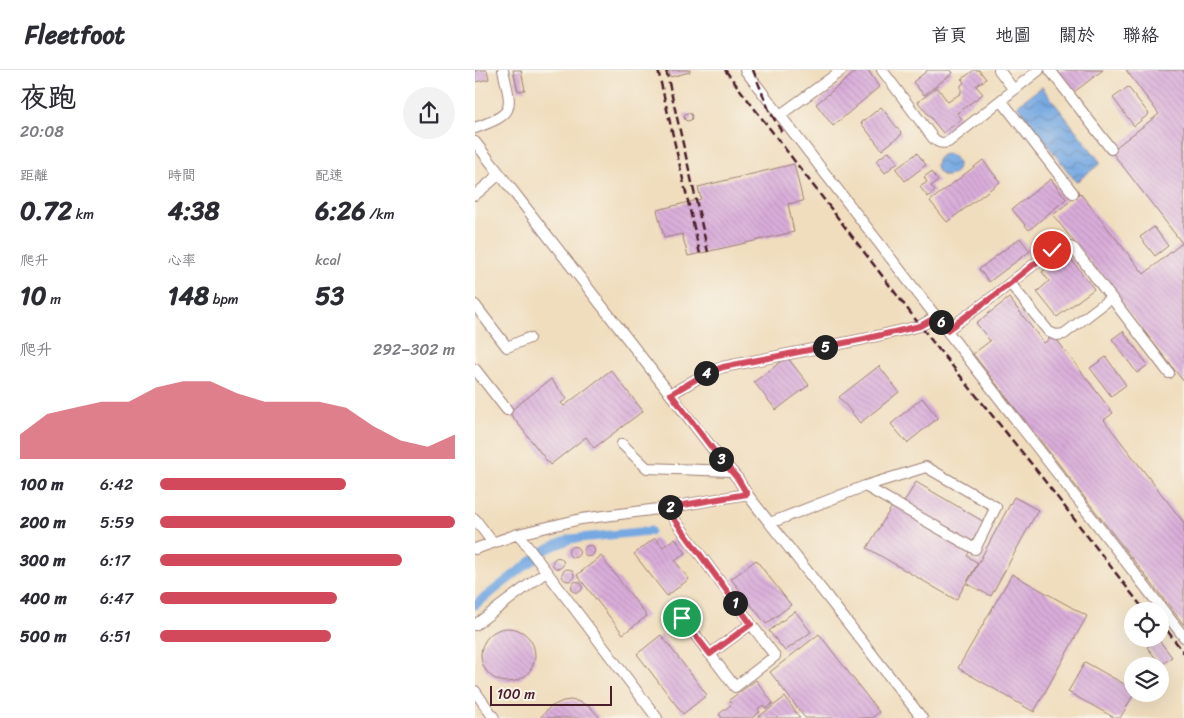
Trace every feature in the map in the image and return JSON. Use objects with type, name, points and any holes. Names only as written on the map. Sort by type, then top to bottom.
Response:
[{"type":"lane","points":[[475,128],[506,113],[509,100],[503,70]]},
{"type":"lane","points":[[745,70],[1184,637]]},
{"type":"lane","points":[[780,115],[842,70]]},
{"type":"lane","points":[[882,70],[933,138],[940,143],[948,142],[1039,70]]},
{"type":"lane","points":[[999,70],[1014,90]]},
{"type":"lane","points":[[1050,70],[1111,149]]},
{"type":"lane","points":[[1001,100],[1073,193]]},
{"type":"lane","points":[[475,142],[921,718]]},
{"type":"lane","points":[[475,195],[500,174]]},
{"type":"lane","points":[[947,330],[1052,250],[1069,246],[1074,249],[1169,372]]},
{"type":"lane","points":[[1010,283],[1049,332],[1056,335],[1064,334],[1111,298]]},
{"type":"lane","points":[[475,305],[507,347],[529,338]]},
{"type":"lane","points":[[671,394],[705,374],[723,367],[920,326],[936,317]]},
{"type":"lane","points":[[475,369],[507,410]]},
{"type":"lane","points":[[622,444],[647,468],[731,471]]},
{"type":"lane","points":[[770,523],[865,486],[926,467],[996,507],[975,549],[865,486]]},
{"type":"lane","points":[[475,549],[517,534],[581,519],[666,508],[747,494]]},
{"type":"lane","points":[[666,508],[775,656],[735,687],[682,618]]},
{"type":"lane","points":[[475,519],[493,543]]},
{"type":"lane","points":[[517,534],[657,718]]},
{"type":"lane","points":[[475,625],[546,572]]},
{"type":"lane","points":[[710,654],[751,624]]},
{"type":"lane","points":[[475,691],[494,718]]},
{"type":"water","points":[[1042,87],[1101,163],[1076,182],[1017,105]]},
{"type":"water","points":[[947,154],[955,157],[958,165],[955,173],[947,176],[939,173],[936,165],[939,157]]},
{"type":"building","points":[[475,70],[487,70],[489,79],[475,82]]},
{"type":"building","points":[[513,70],[521,70],[525,90],[518,91]]},
{"type":"building","points":[[669,70],[690,70],[690,72],[670,77]]},
{"type":"building","points":[[858,70],[868,70],[879,87],[833,126],[816,104]]},
{"type":"building","points":[[928,70],[951,70],[953,73],[924,95],[913,82]]},
{"type":"building","points":[[974,70],[979,70],[986,79],[976,86],[983,94],[957,113],[962,119],[943,133],[918,102],[937,87],[948,102],[961,93],[961,85],[964,83],[962,79]]},
{"type":"building","points":[[1056,70],[1103,70],[1074,92]]},
{"type":"building","points":[[1126,70],[1184,70],[1184,382],[1053,215],[1080,193],[1144,274],[1182,243],[1111,151],[1159,114]]},
{"type":"building","points":[[1128,87],[1149,114],[1134,126],[1113,98]]},
{"type":"building","points":[[881,107],[902,134],[882,150],[861,123]]},
{"type":"building","points":[[688,113],[692,117],[688,121],[684,117]]},
{"type":"building","points":[[889,151],[898,162],[885,173],[876,161]]},
{"type":"building","points":[[917,153],[926,165],[905,181],[896,169]]},
{"type":"building","points":[[983,160],[1000,182],[947,222],[930,201]]},
{"type":"building","points":[[794,164],[803,201],[788,204],[794,232],[688,256],[682,234],[664,238],[657,210],[701,199],[698,187]]},
{"type":"building","points":[[931,172],[938,181],[931,186],[935,191],[928,197],[920,187],[927,182],[924,177]]},
{"type":"building","points":[[1051,179],[1066,199],[1029,230],[1012,209]]},
{"type":"building","points":[[1154,227],[1168,246],[1155,256],[1140,237]]},
{"type":"building","points":[[1020,238],[1030,251],[989,282],[979,269]]},
{"type":"building","points":[[1066,253],[1094,289],[1057,317],[1037,292],[1049,281],[1042,272]]},
{"type":"building","points":[[1009,298],[1044,343],[1054,336],[1113,413],[1104,420],[1184,523],[1184,625],[1169,606],[1169,602],[1166,602],[973,354],[990,341],[976,323]]},
{"type":"building","points":[[1123,331],[1148,365],[1137,373],[1112,339]]},
{"type":"building","points":[[787,357],[809,385],[776,410],[754,382]]},
{"type":"building","points":[[1106,357],[1126,385],[1111,396],[1090,368]]},
{"type":"building","points":[[879,366],[899,392],[860,423],[839,397]]},
{"type":"building","points":[[611,370],[643,411],[594,448],[586,437],[550,465],[509,412],[551,379],[567,399],[561,403],[564,406]]},
{"type":"building","points":[[922,398],[938,418],[907,443],[891,424]]},
{"type":"building","points":[[916,482],[986,523],[967,556],[978,563],[956,600],[867,548],[896,500],[903,504]]},
{"type":"building","points":[[1014,497],[1038,510],[991,596],[967,584]]},
{"type":"building","points":[[655,538],[663,547],[675,538],[686,553],[675,561],[689,579],[667,596],[634,554]]},
{"type":"building","points":[[589,545],[595,551],[589,557],[583,551]]},
{"type":"building","points":[[574,546],[580,552],[574,558],[568,552]]},
{"type":"building","points":[[601,556],[647,616],[623,634],[577,575]]},
{"type":"building","points":[[558,557],[564,563],[558,569],[552,563]]},
{"type":"building","points":[[756,560],[791,605],[766,624],[731,579]]},
{"type":"building","points":[[568,569],[574,575],[568,581],[562,575]]},
{"type":"building","points":[[1012,574],[1087,616],[1034,712],[958,668]]},
{"type":"building","points":[[577,581],[583,587],[577,593],[571,587]]},
{"type":"building","points":[[688,601],[694,608],[667,628],[662,621]]},
{"type":"building","points":[[795,611],[811,632],[785,651],[769,631]]},
{"type":"building","points":[[508,628],[518,630],[527,636],[533,645],[535,655],[533,665],[527,674],[518,680],[508,682],[498,680],[489,674],[483,665],[481,655],[483,645],[489,636],[498,630]]},
{"type":"building","points":[[819,634],[879,712],[872,718],[805,718],[770,672]]},
{"type":"building","points":[[661,635],[707,695],[683,714],[637,654]]},
{"type":"building","points":[[1147,647],[1164,647],[1172,657],[1169,659],[1169,657],[1155,657]]},
{"type":"building","points":[[1085,662],[1124,684],[1124,702],[1129,702],[1120,718],[1115,718],[1068,692]]},
{"type":"building","points":[[756,680],[773,703],[766,709],[763,705],[758,709],[760,712],[752,718],[722,718],[719,714],[732,704],[729,700]]},
{"type":"building","points":[[785,697],[800,718],[757,718]]},
{"type":"building","points":[[570,700],[590,707],[600,718],[540,718],[550,707]]},
{"type":"waterway","points":[[475,605],[547,549],[570,539],[650,531]]},
{"type":"railway","points":[[658,70],[700,254]]},
{"type":"railway","points":[[666,70],[708,252]]},
{"type":"railway","points":[[725,70],[932,341],[1034,467],[1138,602]]},
{"type":"railway","points":[[753,70],[769,110],[783,134]]},
{"type":"railway","points":[[1169,633],[1184,653]]},
{"type":"route","points":[[682,618],[710,654],[751,624],[711,572],[666,508],[747,494],[738,479],[671,394],[705,374],[723,367],[920,326],[936,317],[947,330],[1052,250]]}]
